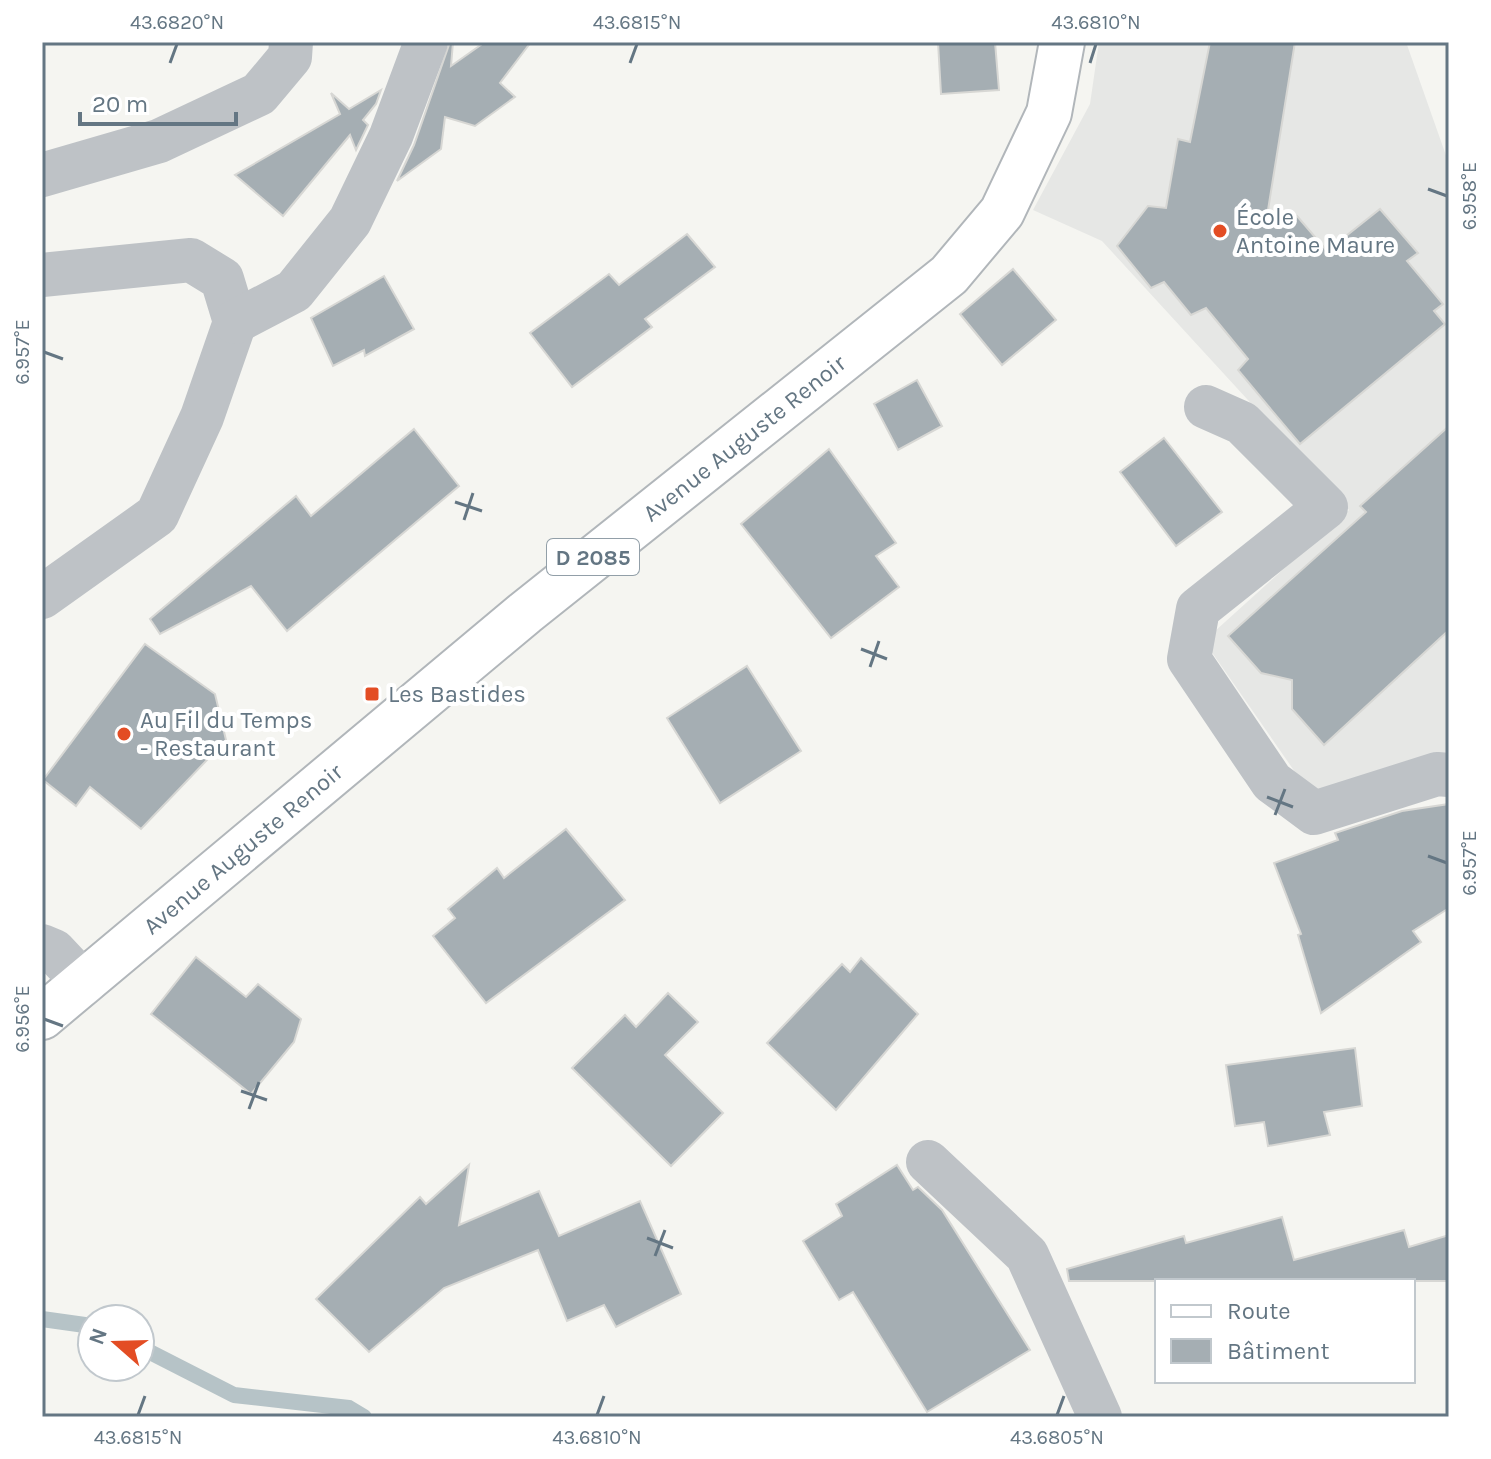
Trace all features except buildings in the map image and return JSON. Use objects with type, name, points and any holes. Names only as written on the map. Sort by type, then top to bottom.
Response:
[{"type":"main road","name":"Avenue Auguste Renoir","points":[[42,1017],[557,586],[949,275],[1002,212],[1049,113],[1062,42]]},
{"type":"street","points":[[42,175],[159,141],[259,94],[290,57],[291,42]]},
{"type":"street","points":[[235,322],[294,291],[350,221],[391,136],[426,42]]},
{"type":"street","points":[[42,275],[191,260],[222,279],[235,322],[202,417],[157,515],[42,597]]},
{"type":"street","points":[[1206,407],[1242,423],[1326,507],[1198,609],[1189,659],[1272,782],[1314,813],[1437,774],[1449,775]]},
{"type":"street","points":[[42,946],[54,951],[84,983]]},
{"type":"street","points":[[928,1162],[1027,1255],[1100,1417]]},
{"type":"shaded area","points":[[1099,42],[1406,42],[1449,164],[1449,756],[1311,795],[1204,641],[1349,510],[1102,241],[1033,210],[1090,104]]},
{"type":"waterway","points":[[42,1319],[76,1324]]},
{"type":"waterway","points":[[156,1355],[234,1395],[349,1408],[364,1417]]},
{"type":"place","name":"École Antoine Maure","points":[[1220,231]]},
{"type":"place","name":"Les Bastides","points":[[372,694]]},
{"type":"place","name":"Au Fil du Temps - Restaurant","points":[[124,734]]}]
